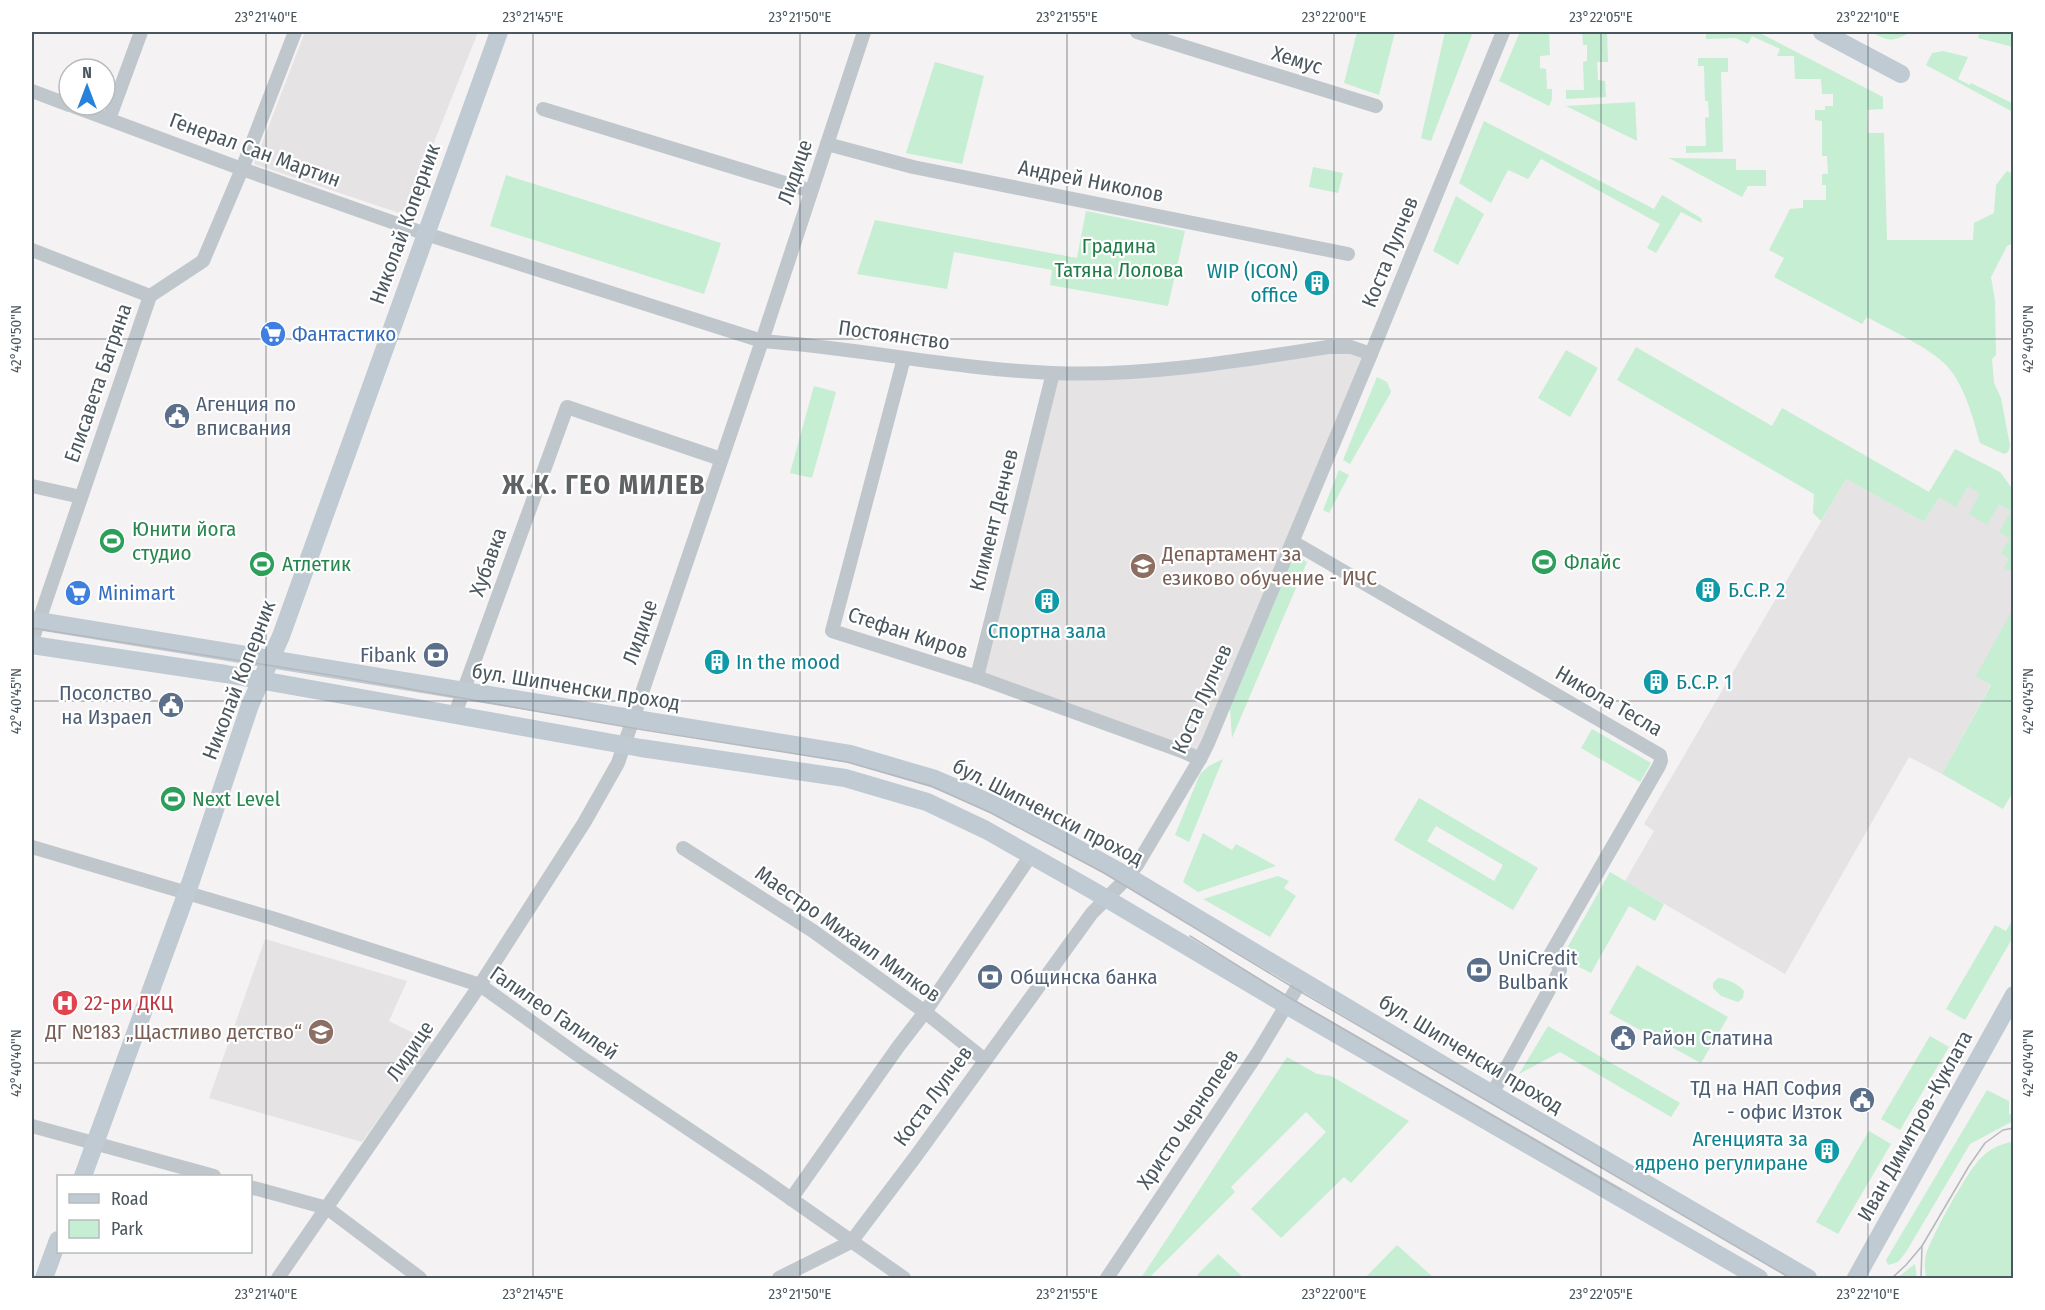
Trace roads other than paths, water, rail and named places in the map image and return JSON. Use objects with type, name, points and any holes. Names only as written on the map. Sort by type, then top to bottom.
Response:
[{"type":"main road","name":"Николай Коперник","points":[[83,1175],[186,893],[260,680],[270,660],[319,532],[499,32]]},
{"type":"main road","points":[[1822,32],[1900,74]]},
{"type":"main road","name":"бул. Шипченски проход","points":[[35,621],[850,754],[935,779],[995,805],[1127,876],[1492,1094],[1808,1278]]},
{"type":"main road","points":[[32,643],[260,680],[624,744],[845,778],[927,802],[986,830],[1106,898],[1286,1005],[1759,1278]]},
{"type":"main road","name":"Иван Димитров-Куклата","points":[[1856,1278],[2013,994]]},
{"type":"main road","points":[[44,1278],[57,1243]]},
{"type":"street","points":[[109,119],[141,32]]},
{"type":"street","name":"Елисавета Багряна","points":[[32,643],[35,621],[81,498],[150,296],[203,261],[242,169],[295,32]]},
{"type":"street","name":"Лидице","points":[[278,1278],[480,985],[584,823],[618,763],[762,341],[864,32]]},
{"type":"street","name":"Хемус","points":[[1137,32],[1376,106]]},
{"type":"street","name":"Коста Лулчев","points":[[779,1278],[851,1242],[1092,913],[1144,855],[1200,759],[1293,542],[1503,32]]},
{"type":"street","name":"Генерал Сан Мартин","points":[[32,91],[57,100]]},
{"type":"street","points":[[543,109],[811,191]]},
{"type":"street","name":"Генерал Сан Мартин","points":[[103,117],[426,234]]},
{"type":"street","name":"Андрей Николов","points":[[827,144],[913,166],[1348,254]]},
{"type":"street","name":"Постоянство","points":[[426,234],[762,341],[818,345],[904,358],[1053,374],[1186,367],[1328,347],[1351,347],[1371,354]]},
{"type":"street","points":[[32,250],[150,296]]},
{"type":"street","name":"Стефан Киров","points":[[904,358],[832,631],[976,677],[1200,759]]},
{"type":"street","name":"Климент Денчев","points":[[976,677],[1053,374]]},
{"type":"street","name":"Хубавка","points":[[455,714],[567,407],[721,459]]},
{"type":"street","points":[[32,486],[81,498]]},
{"type":"street","name":"Никола Тесла","points":[[1293,542],[1660,755],[1659,766],[1550,955],[1557,962],[1560,970],[1492,1094]]},
{"type":"street","name":"Галилео Галилей","points":[[32,847],[275,919],[480,985],[578,1055],[904,1278]]},
{"type":"street","name":"Маестро Михаил Милков","points":[[683,848],[807,926],[925,1012],[985,1060]]},
{"type":"street","points":[[791,1199],[897,1047],[925,1012],[1030,855]]},
{"type":"street","name":"Христо Чернопеев","points":[[1107,1278],[1257,1054],[1301,981]]},
{"type":"street","points":[[32,1126],[210,1175]]},
{"type":"street","points":[[252,1188],[327,1208],[420,1278]]},
{"type":"tram line","points":[[32,628],[330,675],[644,730],[847,762],[931,786],[991,813],[1104,873],[1296,989],[1790,1278]]},
{"type":"tram line","points":[[1190,936],[1290,998],[1621,1190]]},
{"type":"tram line","points":[[1921,1278],[1922,1246],[1969,1166],[1985,1143],[2003,1130],[2014,1128]]},
{"type":"tram line","points":[[1892,1278],[1922,1246]]},
{"type":"place","name":"WIP (ICON) office","points":[[1317,283]]},
{"type":"place","name":"Фантастико","points":[[273,334]]},
{"type":"place","name":"Агенция по вписвания","points":[[177,416]]},
{"type":"place","name":"Юнити йога студио","points":[[112,541]]},
{"type":"place","name":"Флайс","points":[[1544,562]]},
{"type":"place","name":"Атлетик","points":[[262,564]]},
{"type":"place","name":"Департамент за езиково обучение - ИЧС","points":[[1143,566]]},
{"type":"place","name":"Б.С.Р. 2","points":[[1708,590]]},
{"type":"place","name":"Minimart","points":[[78,593]]},
{"type":"place","name":"Спортна зала","points":[[1047,601]]},
{"type":"place","name":"Fibank","points":[[436,655]]},
{"type":"place","name":"In the mood","points":[[717,662]]},
{"type":"place","name":"Б.С.Р. 1","points":[[1656,682]]},
{"type":"place","name":"Посолство на Израел","points":[[171,705]]},
{"type":"place","name":"Next Level","points":[[173,799]]},
{"type":"place","name":"UniCredit Bulbank","points":[[1479,970]]},
{"type":"place","name":"Общинска банка","points":[[990,977]]},
{"type":"place","name":"22-ри ДКЦ","points":[[65,1003]]},
{"type":"place","name":"ДГ №183 „Щастливо детство“","points":[[321,1032]]},
{"type":"place","name":"Район Слатина","points":[[1623,1038]]},
{"type":"place","name":"ТД на НАП София - офис Изток","points":[[1862,1100]]},
{"type":"place","name":"Агенцията за ядрено регулиране","points":[[1827,1151]]},
{"type":"district","name":"Ж.К. ГЕО МИЛЕВ","points":[[604,485]]},
{"type":"park label","name":"Градина Татяна Лолова","points":[[1119,258]]}]
